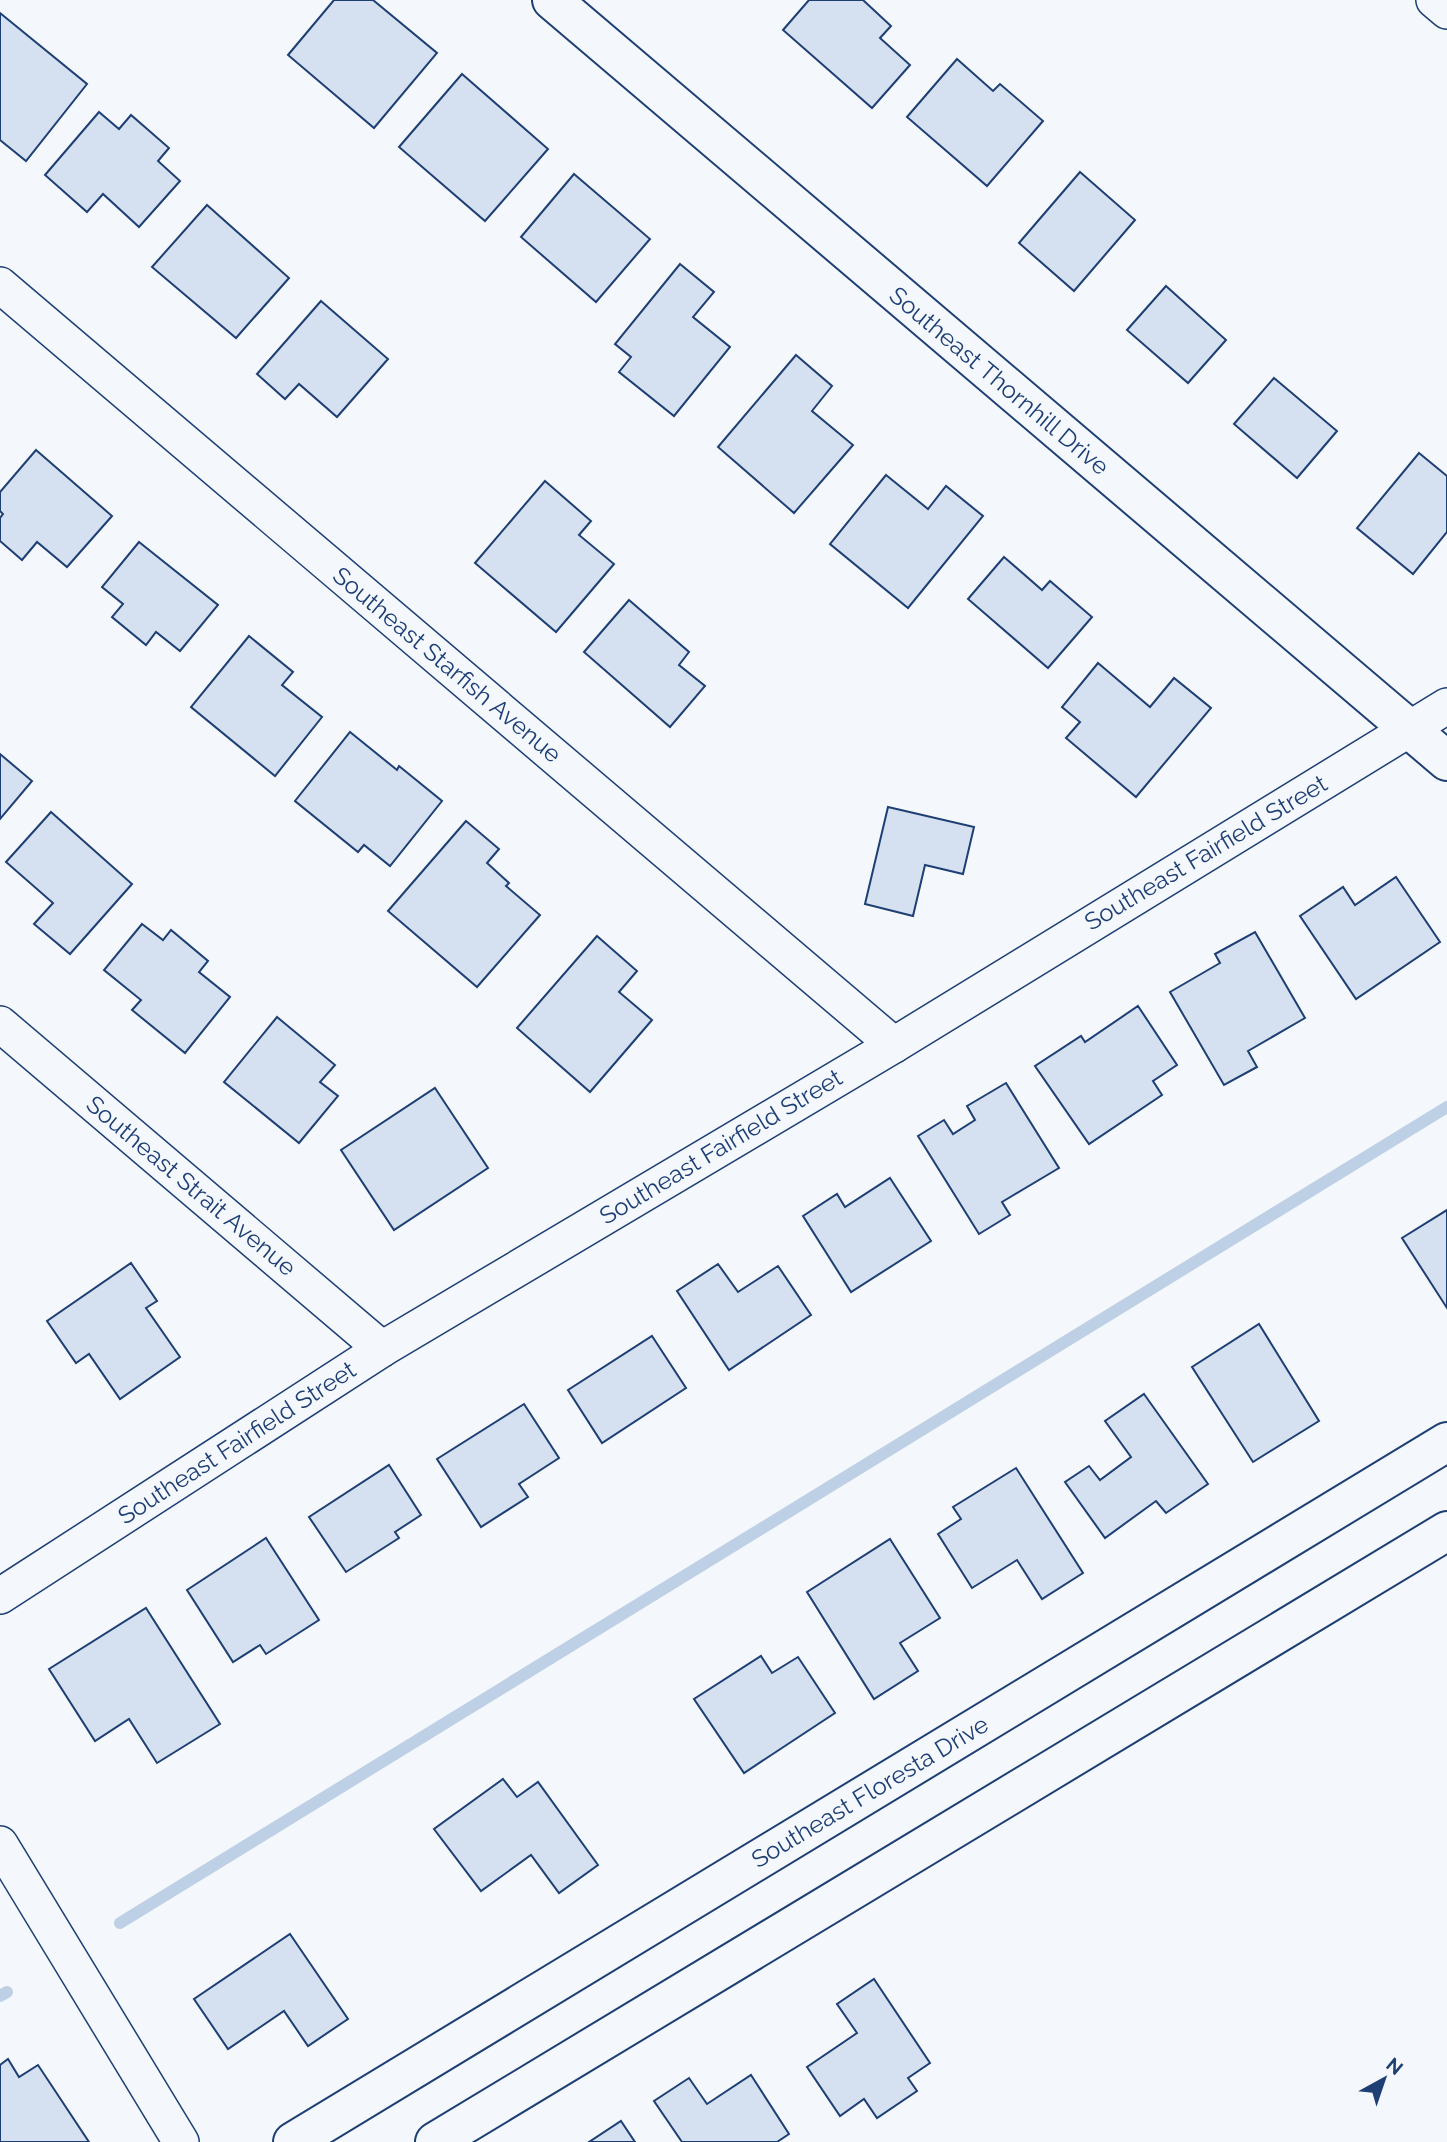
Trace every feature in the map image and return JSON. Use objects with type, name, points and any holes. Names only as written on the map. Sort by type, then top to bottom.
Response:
[{"type":"street","name":"Southeast Thornhill Drive","points":[[552,0],[1447,761]]},
{"type":"street","points":[[1434,0],[1447,11]]},
{"type":"street","name":"Southeast Starfish Avenue","points":[[0,285],[894,1045]]},
{"type":"street","name":"Southeast Fairfield Street","points":[[0,1596],[382,1349],[894,1045],[1447,706]]},
{"type":"street","name":"Southeast Strait Avenue","points":[[0,1024],[382,1349]]},
{"type":"street","name":"Southeast Floresta Drive","points":[[293,2142],[1447,1442]]},
{"type":"street","points":[[435,2142],[1447,1531]]},
{"type":"street","points":[[0,1844],[181,2142]]},
{"type":"building","points":[[334,0],[373,0],[437,53],[374,128],[288,55]]},
{"type":"building","points":[[809,0],[863,0],[891,26],[880,38],[910,65],[872,108],[783,30]]},
{"type":"building","points":[[0,13],[87,84],[26,161],[0,140]]},
{"type":"building","points":[[957,59],[993,91],[1000,84],[1043,121],[987,186],[907,117]]},
{"type":"building","points":[[462,74],[548,149],[485,221],[399,147]]},
{"type":"building","points":[[99,112],[119,129],[131,115],[169,148],[158,161],[180,181],[139,227],[103,194],[87,212],[45,175]]},
{"type":"building","points":[[1080,172],[1135,220],[1074,291],[1019,243]]},
{"type":"building","points":[[574,174],[650,239],[596,302],[521,237]]},
{"type":"building","points":[[207,205],[289,278],[236,338],[152,267]]},
{"type":"building","points":[[680,264],[714,292],[693,317],[730,347],[674,416],[619,372],[631,357],[615,344]]},
{"type":"building","points":[[1166,286],[1226,340],[1188,383],[1127,330]]},
{"type":"building","points":[[321,301],[388,359],[337,417],[299,384],[285,399],[257,374]]},
{"type":"building","points":[[796,355],[832,386],[812,411],[853,445],[794,513],[718,447]]},
{"type":"building","points":[[1274,378],[1337,431],[1297,478],[1234,424]]},
{"type":"building","points":[[36,450],[112,516],[67,567],[37,542],[22,560],[0,541],[0,518],[3,514],[0,511],[0,492]]},
{"type":"building","points":[[1419,453],[1447,476],[1447,532],[1413,574],[1357,528]]},
{"type":"building","points":[[886,475],[928,509],[946,486],[983,516],[908,608],[830,544]]},
{"type":"building","points":[[545,481],[591,521],[579,535],[614,564],[556,632],[475,563]]},
{"type":"building","points":[[139,542],[218,605],[180,651],[156,632],[146,645],[112,617],[123,604],[102,587]]},
{"type":"building","points":[[1004,557],[1042,590],[1050,581],[1092,617],[1048,668],[968,599]]},
{"type":"building","points":[[629,600],[689,652],[679,665],[705,686],[670,727],[584,652]]},
{"type":"building","points":[[249,636],[293,672],[282,685],[322,717],[275,776],[191,707]]},
{"type":"building","points":[[1098,663],[1150,707],[1174,678],[1211,708],[1136,797],[1066,738],[1080,722],[1062,707]]},
{"type":"building","points":[[350,732],[397,770],[399,766],[442,801],[390,866],[364,845],[358,852],[295,801]]},
{"type":"building","points":[[0,754],[32,781],[0,819]]},
{"type":"building","points":[[888,807],[974,827],[963,874],[925,865],[913,916],[865,904]]},
{"type":"building","points":[[51,812],[132,884],[70,954],[34,924],[53,903],[6,862]]},
{"type":"building","points":[[466,821],[499,849],[487,863],[509,883],[506,886],[540,915],[477,987],[388,911]]},
{"type":"building","points":[[1396,877],[1440,942],[1356,999],[1300,916],[1343,887],[1355,905]]},
{"type":"building","points":[[142,924],[163,940],[171,930],[208,961],[199,972],[230,997],[185,1053],[132,1010],[141,1000],[104,970]]},
{"type":"building","points":[[1255,932],[1305,1018],[1248,1051],[1257,1067],[1224,1085],[1170,992],[1220,963],[1215,954]]},
{"type":"building","points":[[597,936],[637,971],[619,992],[652,1020],[590,1092],[517,1028]]},
{"type":"building","points":[[1138,1006],[1177,1065],[1153,1081],[1162,1095],[1089,1144],[1035,1066],[1081,1036],[1085,1042]]},
{"type":"building","points":[[277,1017],[335,1065],[320,1082],[338,1096],[299,1143],[224,1082]]},
{"type":"building","points":[[1006,1083],[1059,1168],[1002,1202],[1010,1215],[979,1234],[918,1136],[944,1120],[953,1134],[975,1120],[967,1106]]},
{"type":"building","points":[[435,1088],[488,1168],[394,1230],[341,1150]]},
{"type":"building","points":[[890,1178],[931,1241],[851,1292],[803,1216],[837,1194],[845,1207]]},
{"type":"building","points":[[1447,1210],[1447,1308],[1402,1238]]},
{"type":"building","points":[[131,1263],[157,1301],[146,1308],[180,1357],[120,1399],[89,1354],[76,1363],[47,1321]]},
{"type":"building","points":[[718,1264],[738,1292],[778,1266],[811,1315],[729,1370],[677,1291]]},
{"type":"building","points":[[1259,1324],[1319,1421],[1253,1462],[1192,1367]]},
{"type":"building","points":[[652,1336],[686,1388],[602,1443],[568,1390]]},
{"type":"building","points":[[1144,1394],[1208,1484],[1166,1513],[1156,1501],[1105,1538],[1065,1482],[1089,1466],[1100,1480],[1131,1457],[1105,1421]]},
{"type":"building","points":[[524,1404],[559,1458],[519,1484],[528,1497],[481,1527],[437,1459]]},
{"type":"building","points":[[389,1465],[421,1515],[395,1532],[399,1538],[346,1572],[309,1517]]},
{"type":"building","points":[[1016,1468],[1083,1573],[1042,1599],[1017,1560],[972,1588],[938,1534],[961,1519],[953,1507]]},
{"type":"building","points":[[266,1538],[319,1620],[266,1654],[260,1645],[233,1662],[187,1590]]},
{"type":"building","points":[[890,1539],[940,1618],[900,1643],[918,1671],[874,1699],[807,1592]]},
{"type":"building","points":[[146,1608],[220,1724],[157,1763],[129,1719],[95,1741],[49,1669]]},
{"type":"building","points":[[761,1656],[772,1673],[798,1657],[835,1713],[744,1773],[694,1699]]},
{"type":"building","points":[[503,1779],[517,1797],[538,1782],[598,1865],[559,1893],[531,1855],[481,1891],[434,1829]]},
{"type":"building","points":[[290,1934],[348,2019],[308,2046],[284,2011],[228,2049],[194,1999]]},
{"type":"building","points":[[874,1979],[930,2063],[908,2078],[917,2091],[877,2118],[864,2099],[840,2116],[807,2067],[857,2033],[837,2004]]},
{"type":"building","points":[[8,2059],[19,2077],[38,2065],[89,2142],[0,2142],[0,2065]]},
{"type":"building","points":[[751,2075],[789,2134],[777,2142],[682,2142],[654,2101],[689,2078],[707,2104]]},
{"type":"building","points":[[621,2121],[635,2142],[589,2142]]},
{"type":"waterway","points":[[120,1923],[1447,1107]]},
{"type":"waterway","points":[[0,1996],[7,1992]]}]
